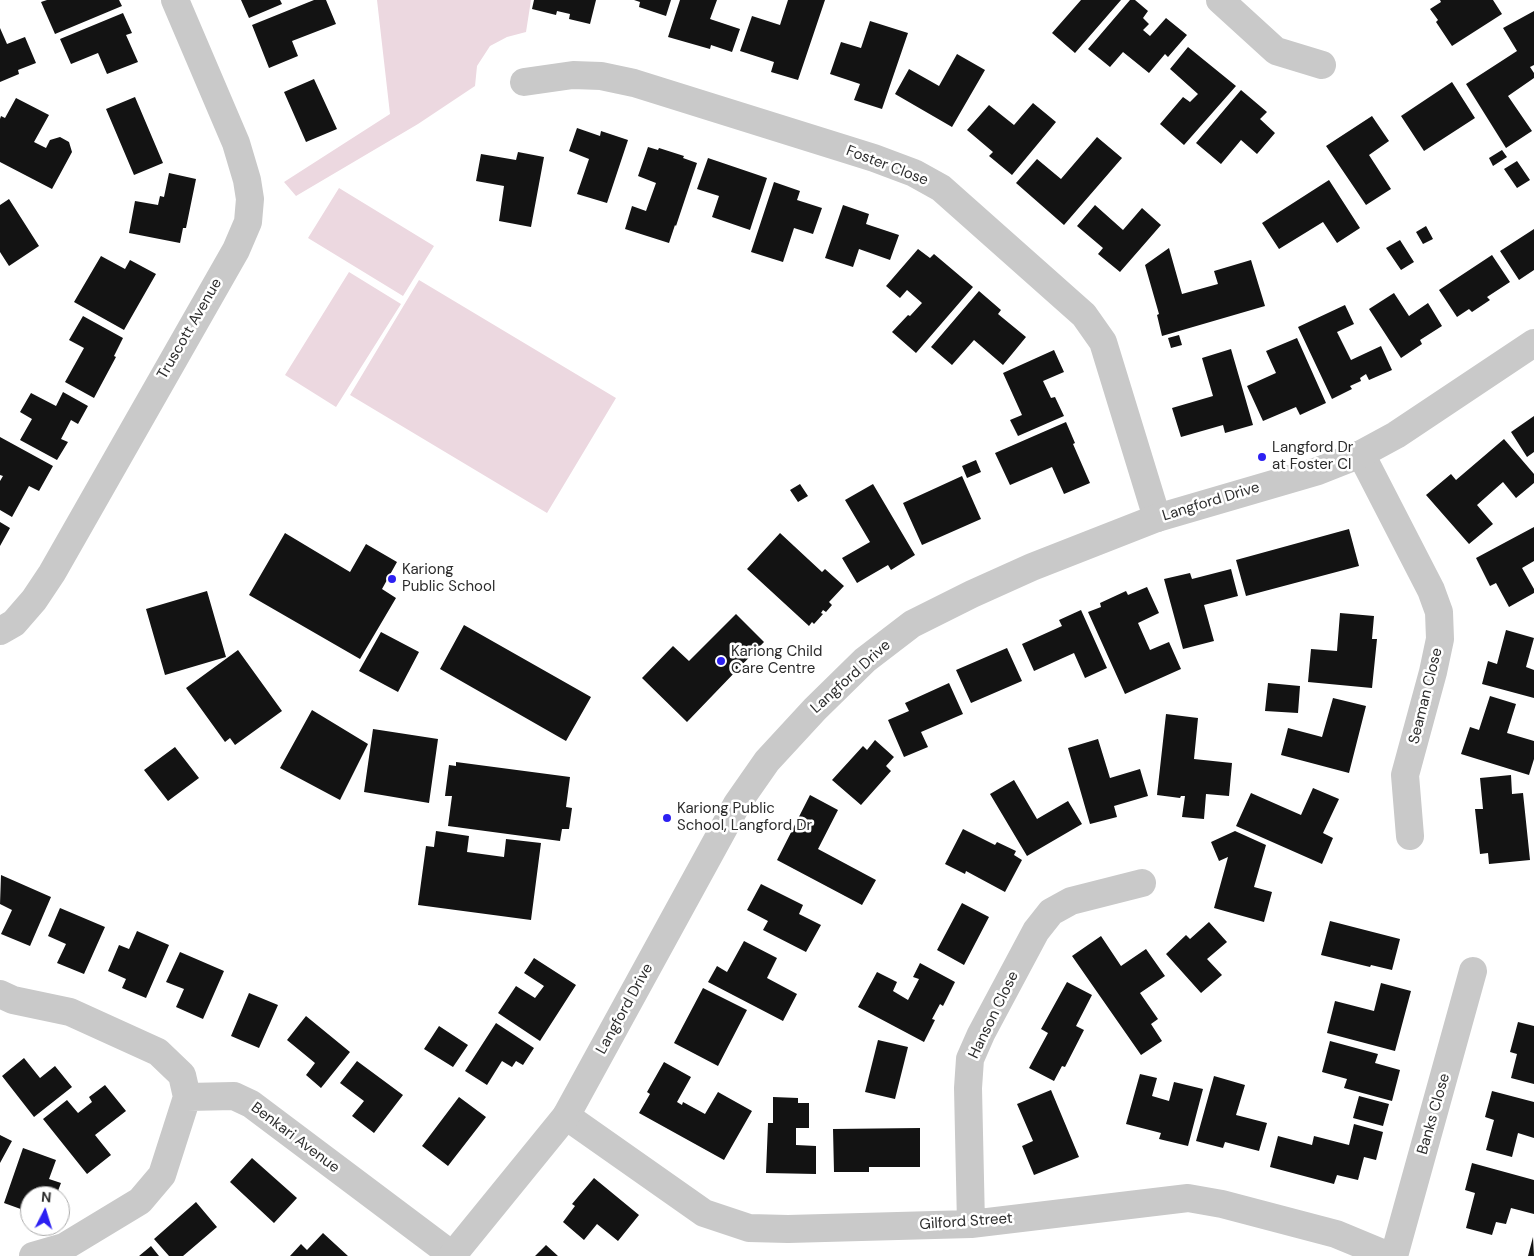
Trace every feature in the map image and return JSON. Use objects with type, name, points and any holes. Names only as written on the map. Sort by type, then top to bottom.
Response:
[{"type":"street","name":"Truscott Avenue","points":[[0,631],[14,623],[34,600],[52,573],[236,250],[248,222],[250,199],[247,180],[236,144],[175,0]]},
{"type":"street","points":[[1220,0],[1276,51],[1322,65]]},
{"type":"street","name":"Foster Close","points":[[524,82],[573,75],[601,76],[634,83],[874,158],[914,173],[942,188],[1084,315],[1103,342],[1156,518]]},
{"type":"street","name":"Langford Drive","points":[[452,1256],[566,1116],[737,804],[767,761],[815,709],[865,660],[912,624],[1032,567],[1156,518],[1318,471],[1361,454],[1396,435],[1534,343]]},
{"type":"street","name":"Seaman Close","points":[[1361,454],[1431,590],[1439,612],[1440,639],[1405,775],[1410,836]]},
{"type":"street","name":"Hanson Close","points":[[972,1224],[968,1088],[970,1059],[981,1034],[1036,931],[1051,912],[1071,901],[1142,883]]},
{"type":"street","name":"Banks Close","points":[[1394,1256],[1473,971]]},
{"type":"street","points":[[0,994],[13,1000],[70,1012],[158,1052],[182,1074],[187,1096],[162,1175],[140,1201],[64,1247],[33,1256]]},
{"type":"street","name":"Benkari Avenue","points":[[187,1096],[234,1096],[251,1104],[452,1256]]},
{"type":"street","name":"Gilford Street","points":[[566,1116],[704,1213],[749,1228],[788,1229],[972,1224],[1188,1198],[1222,1204],[1336,1234],[1388,1256]]},
{"type":"shaded area","points":[[377,0],[531,0],[526,32],[507,37],[490,46],[477,66],[475,86],[418,124],[296,196],[284,182],[390,114]]},
{"type":"shaded area","points":[[339,188],[434,246],[403,296],[308,238]]},
{"type":"shaded area","points":[[349,272],[401,304],[336,407],[285,375]]},
{"type":"shaded area","points":[[419,280],[616,398],[547,513],[350,395]]},
{"type":"building","points":[[47,0],[119,0],[122,6],[55,34],[41,2]]},
{"type":"building","points":[[241,0],[280,0],[282,4],[249,18]]},
{"type":"building","points":[[314,0],[326,0],[336,24],[292,41],[298,56],[269,68],[252,25]]},
{"type":"building","points":[[534,0],[596,0],[590,24],[569,19],[570,14],[557,11],[556,15],[532,9]]},
{"type":"building","points":[[634,0],[671,0],[666,16],[639,7],[640,2]]},
{"type":"building","points":[[680,0],[717,0],[710,19],[740,29],[732,52],[711,45],[710,49],[668,37]]},
{"type":"building","points":[[788,0],[825,0],[798,80],[771,72],[774,62],[740,51],[752,16],[780,25]]},
{"type":"building","points":[[1081,0],[1121,0],[1075,53],[1052,33]]},
{"type":"building","points":[[1130,0],[1135,0],[1148,11],[1143,18],[1149,24],[1143,30],[1150,36],[1166,18],[1187,35],[1168,57],[1165,54],[1149,73],[1123,52],[1110,67],[1088,49]]},
{"type":"building","points":[[1440,0],[1493,0],[1502,14],[1452,46],[1430,9],[1441,2]]},
{"type":"building","points":[[1534,11],[1534,65],[1530,67],[1534,73],[1534,78],[1508,96],[1532,131],[1506,148],[1466,84],[1517,51],[1503,28]]},
{"type":"building","points":[[123,13],[132,33],[126,35],[138,62],[107,74],[98,53],[71,64],[60,39]]},
{"type":"building","points":[[870,21],[908,33],[882,109],[854,100],[860,84],[830,74],[841,42],[861,48]]},
{"type":"building","points":[[0,28],[7,44],[25,37],[36,63],[18,70],[19,74],[0,82]]},
{"type":"building","points":[[1188,47],[1236,86],[1184,145],[1160,124],[1183,97],[1190,102],[1198,94],[1170,69]]},
{"type":"building","points":[[957,54],[985,70],[952,127],[895,94],[909,69],[939,86]]},
{"type":"building","points":[[314,79],[337,129],[306,142],[284,92]]},
{"type":"building","points":[[1452,82],[1475,118],[1424,151],[1401,116]]},
{"type":"building","points":[[1241,90],[1267,112],[1260,119],[1275,133],[1257,154],[1241,140],[1221,164],[1196,143]]},
{"type":"building","points":[[135,97],[163,163],[134,175],[106,109]]},
{"type":"building","points":[[16,98],[49,115],[34,142],[46,148],[50,140],[60,137],[69,142],[72,152],[52,189],[0,162],[0,119],[1,116],[5,118]]},
{"type":"building","points":[[1033,103],[1056,122],[1012,175],[989,156],[993,152],[967,130],[989,105],[1014,125]]},
{"type":"building","points":[[1372,116],[1389,141],[1369,155],[1391,189],[1366,205],[1326,146]]},
{"type":"building","points":[[577,128],[600,136],[601,131],[628,140],[607,203],[577,194],[589,159],[569,151]]},
{"type":"building","points":[[1097,137],[1122,158],[1064,225],[1016,183],[1037,159],[1061,179]]},
{"type":"building","points":[[648,147],[658,150],[659,148],[684,156],[683,158],[697,163],[669,243],[625,229],[632,206],[646,211],[656,183],[638,176]]},
{"type":"building","points":[[1502,150],[1507,157],[1493,166],[1489,158]]},
{"type":"building","points":[[518,152],[544,157],[531,227],[499,221],[504,186],[476,181],[481,154],[516,160]]},
{"type":"building","points":[[708,158],[767,178],[750,230],[712,217],[719,196],[697,189]]},
{"type":"building","points":[[1517,161],[1530,180],[1517,188],[1504,169]]},
{"type":"building","points":[[169,173],[196,179],[186,228],[183,228],[180,243],[129,233],[135,201],[158,205],[160,196],[164,197]]},
{"type":"building","points":[[1329,180],[1360,228],[1337,243],[1323,222],[1279,249],[1262,223]]},
{"type":"building","points":[[774,182],[800,191],[797,200],[822,208],[813,234],[794,228],[783,262],[751,252]]},
{"type":"building","points":[[9,199],[39,246],[9,266],[0,252],[0,205]]},
{"type":"building","points":[[843,205],[869,214],[866,224],[899,235],[890,260],[859,249],[853,267],[825,258]]},
{"type":"building","points":[[1095,205],[1123,230],[1142,208],[1161,225],[1120,272],[1098,254],[1103,248],[1077,226]]},
{"type":"building","points":[[1426,226],[1433,239],[1423,244],[1416,232]]},
{"type":"building","points":[[1534,229],[1534,270],[1519,280],[1500,251]]},
{"type":"building","points":[[1400,240],[1414,262],[1401,270],[1386,248]]},
{"type":"building","points":[[1169,248],[1182,294],[1218,284],[1214,271],[1251,260],[1265,306],[1162,336],[1157,315],[1159,314],[1145,265]]},
{"type":"building","points":[[918,249],[930,258],[934,254],[973,287],[916,353],[892,332],[922,303],[907,290],[900,298],[886,286]]},
{"type":"building","points":[[1492,255],[1510,282],[1487,297],[1490,300],[1472,312],[1469,309],[1457,317],[1439,290]]},
{"type":"building","points":[[101,256],[125,269],[130,260],[156,274],[124,330],[74,302]]},
{"type":"building","points":[[979,291],[1001,310],[998,314],[1026,337],[1003,365],[974,340],[952,365],[931,347]]},
{"type":"building","points":[[1394,293],[1409,316],[1428,303],[1442,326],[1420,340],[1422,344],[1401,358],[1369,309]]},
{"type":"building","points":[[1345,305],[1354,324],[1337,332],[1351,360],[1381,346],[1392,370],[1369,380],[1366,374],[1360,378],[1361,381],[1350,386],[1352,389],[1332,399],[1298,327]]},
{"type":"building","points":[[83,316],[123,338],[114,356],[116,357],[94,398],[65,382],[84,348],[69,340]]},
{"type":"building","points":[[1179,335],[1182,345],[1171,348],[1168,338]]},
{"type":"building","points":[[1297,338],[1326,403],[1300,415],[1296,407],[1263,421],[1247,386],[1276,373],[1266,351]]},
{"type":"building","points":[[1231,349],[1253,425],[1225,433],[1223,425],[1181,437],[1172,408],[1213,396],[1202,358]]},
{"type":"building","points":[[1054,350],[1064,372],[1043,381],[1051,398],[1055,397],[1064,416],[1018,436],[1010,420],[1022,415],[1003,373]]},
{"type":"building","points":[[63,392],[88,406],[78,424],[71,420],[61,439],[68,442],[57,460],[20,440],[32,419],[20,412],[31,393],[56,406]]},
{"type":"building","points":[[1534,416],[1534,452],[1527,457],[1511,432]]},
{"type":"building","points":[[1066,422],[1075,443],[1073,444],[1090,483],[1064,494],[1052,467],[1010,485],[995,453]]},
{"type":"building","points":[[0,437],[53,466],[39,491],[29,486],[12,517],[0,510],[0,481],[3,476],[0,475]]},
{"type":"building","points":[[1504,439],[1534,474],[1534,483],[1516,498],[1503,482],[1477,505],[1493,524],[1469,544],[1426,495],[1451,474],[1456,480]]},
{"type":"building","points":[[976,460],[981,472],[967,478],[962,466]]},
{"type":"building","points":[[962,476],[981,519],[922,545],[903,503]]},
{"type":"building","points":[[800,484],[808,496],[798,502],[790,490]]},
{"type":"building","points":[[873,484],[915,555],[891,570],[888,565],[857,583],[842,558],[870,542],[845,500]]},
{"type":"building","points":[[0,522],[10,528],[0,546]]},
{"type":"building","points":[[1534,527],[1534,561],[1522,568],[1534,589],[1534,593],[1509,607],[1496,583],[1490,586],[1476,558]]},
{"type":"building","points":[[1349,529],[1359,566],[1246,596],[1236,560]]},
{"type":"building","points":[[285,533],[350,572],[366,544],[397,562],[382,589],[396,598],[360,659],[249,595]]},
{"type":"building","points":[[780,533],[822,572],[825,569],[844,586],[829,602],[832,605],[826,612],[823,610],[821,613],[823,614],[814,624],[812,622],[809,626],[747,569]]},
{"type":"building","points":[[1231,569],[1238,596],[1204,605],[1214,641],[1183,649],[1164,579],[1190,573],[1192,579]]},
{"type":"building","points":[[1147,587],[1159,613],[1138,623],[1150,650],[1169,642],[1181,669],[1125,694],[1088,612],[1101,607],[1100,603],[1126,591],[1128,595]]},
{"type":"building","points":[[207,591],[226,657],[165,675],[146,609]]},
{"type":"building","points":[[1081,610],[1107,668],[1085,678],[1074,653],[1034,671],[1022,644],[1062,626],[1059,620]]},
{"type":"building","points":[[1340,613],[1374,616],[1372,639],[1377,639],[1372,688],[1308,682],[1311,649],[1337,651]]},
{"type":"building","points":[[736,614],[764,642],[687,722],[642,678],[673,646],[689,661]]},
{"type":"building","points":[[464,625],[591,697],[566,741],[440,669]]},
{"type":"building","points":[[1506,630],[1534,638],[1526,667],[1534,670],[1534,698],[1482,684],[1488,661],[1497,664]]},
{"type":"building","points":[[381,632],[419,652],[398,692],[359,671]]},
{"type":"building","points":[[1007,648],[1022,681],[971,703],[956,670]]},
{"type":"building","points":[[238,650],[282,711],[235,745],[230,738],[225,742],[186,688]]},
{"type":"building","points":[[949,683],[963,714],[921,732],[928,747],[904,757],[888,720],[909,711],[905,703]]},
{"type":"building","points":[[1268,683],[1300,686],[1298,713],[1265,711]]},
{"type":"building","points":[[1490,696],[1516,704],[1507,733],[1534,741],[1534,759],[1529,775],[1461,754],[1470,727],[1479,730]]},
{"type":"building","points":[[1333,698],[1366,706],[1349,773],[1281,755],[1288,728],[1322,737]]},
{"type":"building","points":[[312,710],[368,744],[340,800],[280,768]]},
{"type":"building","points":[[1166,714],[1198,718],[1194,759],[1232,763],[1229,796],[1206,794],[1204,819],[1182,817],[1185,796],[1180,798],[1157,795]]},
{"type":"building","points":[[373,729],[438,739],[429,803],[364,792]]},
{"type":"building","points":[[1098,739],[1110,778],[1140,769],[1148,796],[1114,806],[1117,817],[1090,824],[1068,748]]},
{"type":"building","points":[[875,740],[894,757],[886,766],[891,771],[861,805],[832,780],[863,746],[867,750]]},
{"type":"building","points":[[175,747],[199,778],[168,801],[144,770]]},
{"type":"building","points":[[456,762],[570,777],[566,807],[572,808],[569,829],[562,829],[560,841],[448,826],[452,796],[445,796],[449,765],[456,766]]},
{"type":"building","points":[[1511,775],[1512,794],[1523,793],[1530,860],[1489,864],[1488,853],[1480,854],[1475,809],[1483,809],[1480,778]]},
{"type":"building","points":[[1014,780],[1037,819],[1068,801],[1082,824],[1027,856],[990,794]]},
{"type":"building","points":[[1313,788],[1339,799],[1323,833],[1333,838],[1322,864],[1236,826],[1251,793],[1301,815]]},
{"type":"building","points":[[810,795],[838,810],[818,849],[876,880],[862,905],[777,860]]},
{"type":"building","points":[[963,829],[995,845],[997,842],[1016,851],[1014,855],[1022,860],[1005,892],[966,871],[965,874],[945,864]]},
{"type":"building","points":[[436,831],[469,836],[467,852],[504,857],[506,839],[541,843],[531,920],[418,905],[426,846],[434,847]]},
{"type":"building","points":[[1235,831],[1266,845],[1254,887],[1272,892],[1264,922],[1214,908],[1228,857],[1219,861],[1211,842]]},
{"type":"building","points":[[1,875],[51,897],[30,946],[1,934],[12,910],[0,904]]},
{"type":"building","points":[[761,884],[803,905],[799,914],[821,925],[806,952],[763,930],[768,921],[747,910]]},
{"type":"building","points":[[962,903],[989,917],[964,965],[937,950]]},
{"type":"building","points":[[60,908],[105,927],[84,974],[57,963],[66,944],[48,936]]},
{"type":"building","points":[[1330,921],[1400,939],[1392,970],[1371,965],[1370,967],[1321,955]]},
{"type":"building","points":[[1209,922],[1227,942],[1207,959],[1222,975],[1201,993],[1166,954],[1186,935],[1190,939]]},
{"type":"building","points":[[137,931],[169,945],[146,998],[122,988],[126,979],[108,971],[119,945],[129,949]]},
{"type":"building","points":[[1101,936],[1121,966],[1146,949],[1165,976],[1140,993],[1158,1019],[1151,1024],[1162,1041],[1141,1055],[1072,956]]},
{"type":"building","points":[[744,941],[777,958],[767,978],[797,994],[783,1021],[708,982],[717,966],[727,972]]},
{"type":"building","points":[[180,952],[224,971],[203,1019],[176,1007],[184,989],[166,982]]},
{"type":"building","points":[[534,958],[576,985],[540,1041],[498,1013],[516,986],[535,998],[544,986],[524,973]]},
{"type":"building","points":[[920,963],[955,982],[943,1006],[940,1004],[932,1019],[935,1020],[924,1042],[858,1007],[877,972],[897,982],[893,991],[908,1000],[919,979],[913,977]]},
{"type":"building","points":[[1067,982],[1092,995],[1076,1026],[1084,1030],[1065,1067],[1062,1066],[1054,1081],[1029,1068],[1048,1033],[1041,1029]]},
{"type":"building","points":[[1381,983],[1411,991],[1395,1051],[1327,1033],[1335,1001],[1374,1011]]},
{"type":"building","points":[[703,988],[747,1010],[718,1066],[674,1043]]},
{"type":"building","points":[[249,993],[278,1005],[259,1048],[231,1036]]},
{"type":"building","points":[[306,1016],[350,1052],[321,1088],[306,1075],[315,1063],[287,1040]]},
{"type":"building","points":[[1518,1022],[1534,1026],[1534,1084],[1511,1078],[1517,1054],[1510,1052]]},
{"type":"building","points":[[496,1023],[534,1048],[523,1065],[516,1061],[512,1067],[502,1061],[487,1085],[465,1071]]},
{"type":"building","points":[[439,1026],[468,1045],[453,1067],[424,1049]]},
{"type":"building","points":[[878,1040],[908,1047],[895,1099],[865,1092]]},
{"type":"building","points":[[1330,1041],[1378,1054],[1375,1063],[1400,1070],[1392,1101],[1344,1088],[1347,1079],[1322,1072]]},
{"type":"building","points":[[24,1058],[40,1078],[55,1066],[72,1087],[34,1117],[2,1076]]},
{"type":"building","points":[[357,1061],[403,1095],[374,1133],[352,1116],[364,1101],[340,1083]]},
{"type":"building","points":[[664,1062],[691,1077],[677,1102],[682,1105],[683,1102],[705,1114],[718,1092],[752,1111],[724,1160],[639,1113],[650,1094],[647,1092]]},
{"type":"building","points":[[1140,1074],[1157,1078],[1152,1096],[1169,1101],[1174,1082],[1203,1089],[1188,1146],[1159,1139],[1161,1133],[1126,1124]]},
{"type":"building","points":[[1214,1076],[1245,1085],[1236,1115],[1267,1123],[1259,1151],[1225,1142],[1223,1148],[1196,1141]]},
{"type":"building","points":[[105,1085],[126,1111],[95,1135],[111,1155],[87,1174],[43,1119],[67,1100],[78,1113],[92,1102],[89,1097]]},
{"type":"building","points":[[1051,1090],[1079,1157],[1034,1175],[1022,1146],[1033,1141],[1017,1104]]},
{"type":"building","points":[[1492,1091],[1534,1102],[1534,1138],[1518,1133],[1512,1157],[1486,1150],[1494,1120],[1485,1117]]},
{"type":"building","points":[[1359,1096],[1389,1104],[1383,1126],[1353,1118]]},
{"type":"building","points":[[459,1097],[486,1117],[448,1166],[422,1146]]},
{"type":"building","points":[[773,1097],[798,1098],[798,1103],[809,1103],[809,1128],[796,1128],[796,1145],[816,1146],[816,1174],[766,1173],[768,1123],[773,1123]]},
{"type":"building","points":[[1354,1124],[1383,1132],[1376,1160],[1364,1157],[1358,1180],[1337,1175],[1334,1184],[1270,1167],[1278,1136],[1312,1145],[1314,1136],[1349,1145]]},
{"type":"building","points":[[920,1128],[920,1167],[869,1167],[869,1172],[834,1172],[833,1129]]},
{"type":"building","points":[[0,1135],[12,1141],[0,1163]]},
{"type":"building","points":[[23,1148],[56,1160],[49,1179],[61,1183],[60,1186],[20,1186],[20,1209],[4,1203]]},
{"type":"building","points":[[252,1158],[297,1198],[274,1223],[230,1182]]},
{"type":"building","points":[[1472,1163],[1534,1180],[1534,1214],[1511,1208],[1506,1224],[1496,1222],[1492,1235],[1466,1228],[1475,1193],[1465,1190]]},
{"type":"building","points":[[594,1178],[639,1215],[618,1241],[597,1224],[584,1240],[563,1222],[575,1206],[572,1204]]},
{"type":"building","points":[[196,1202],[217,1227],[183,1256],[169,1256],[154,1239]]},
{"type":"building","points":[[323,1233],[348,1256],[290,1256],[301,1244],[307,1250]]},
{"type":"building","points":[[1533,1237],[1534,1256],[1528,1256]]},
{"type":"building","points":[[546,1245],[558,1256],[535,1256]]},
{"type":"building","points":[[151,1246],[159,1256],[139,1256]]},
{"type":"place","name":"Langford Dr at Foster Cl","points":[[1262,457]]},
{"type":"place","name":"Kariong Public School","points":[[392,579]]},
{"type":"place","name":"Kariong Child Care Centre","points":[[721,661]]},
{"type":"place","name":"Kariong Public School, Langford Dr","points":[[667,818]]}]
